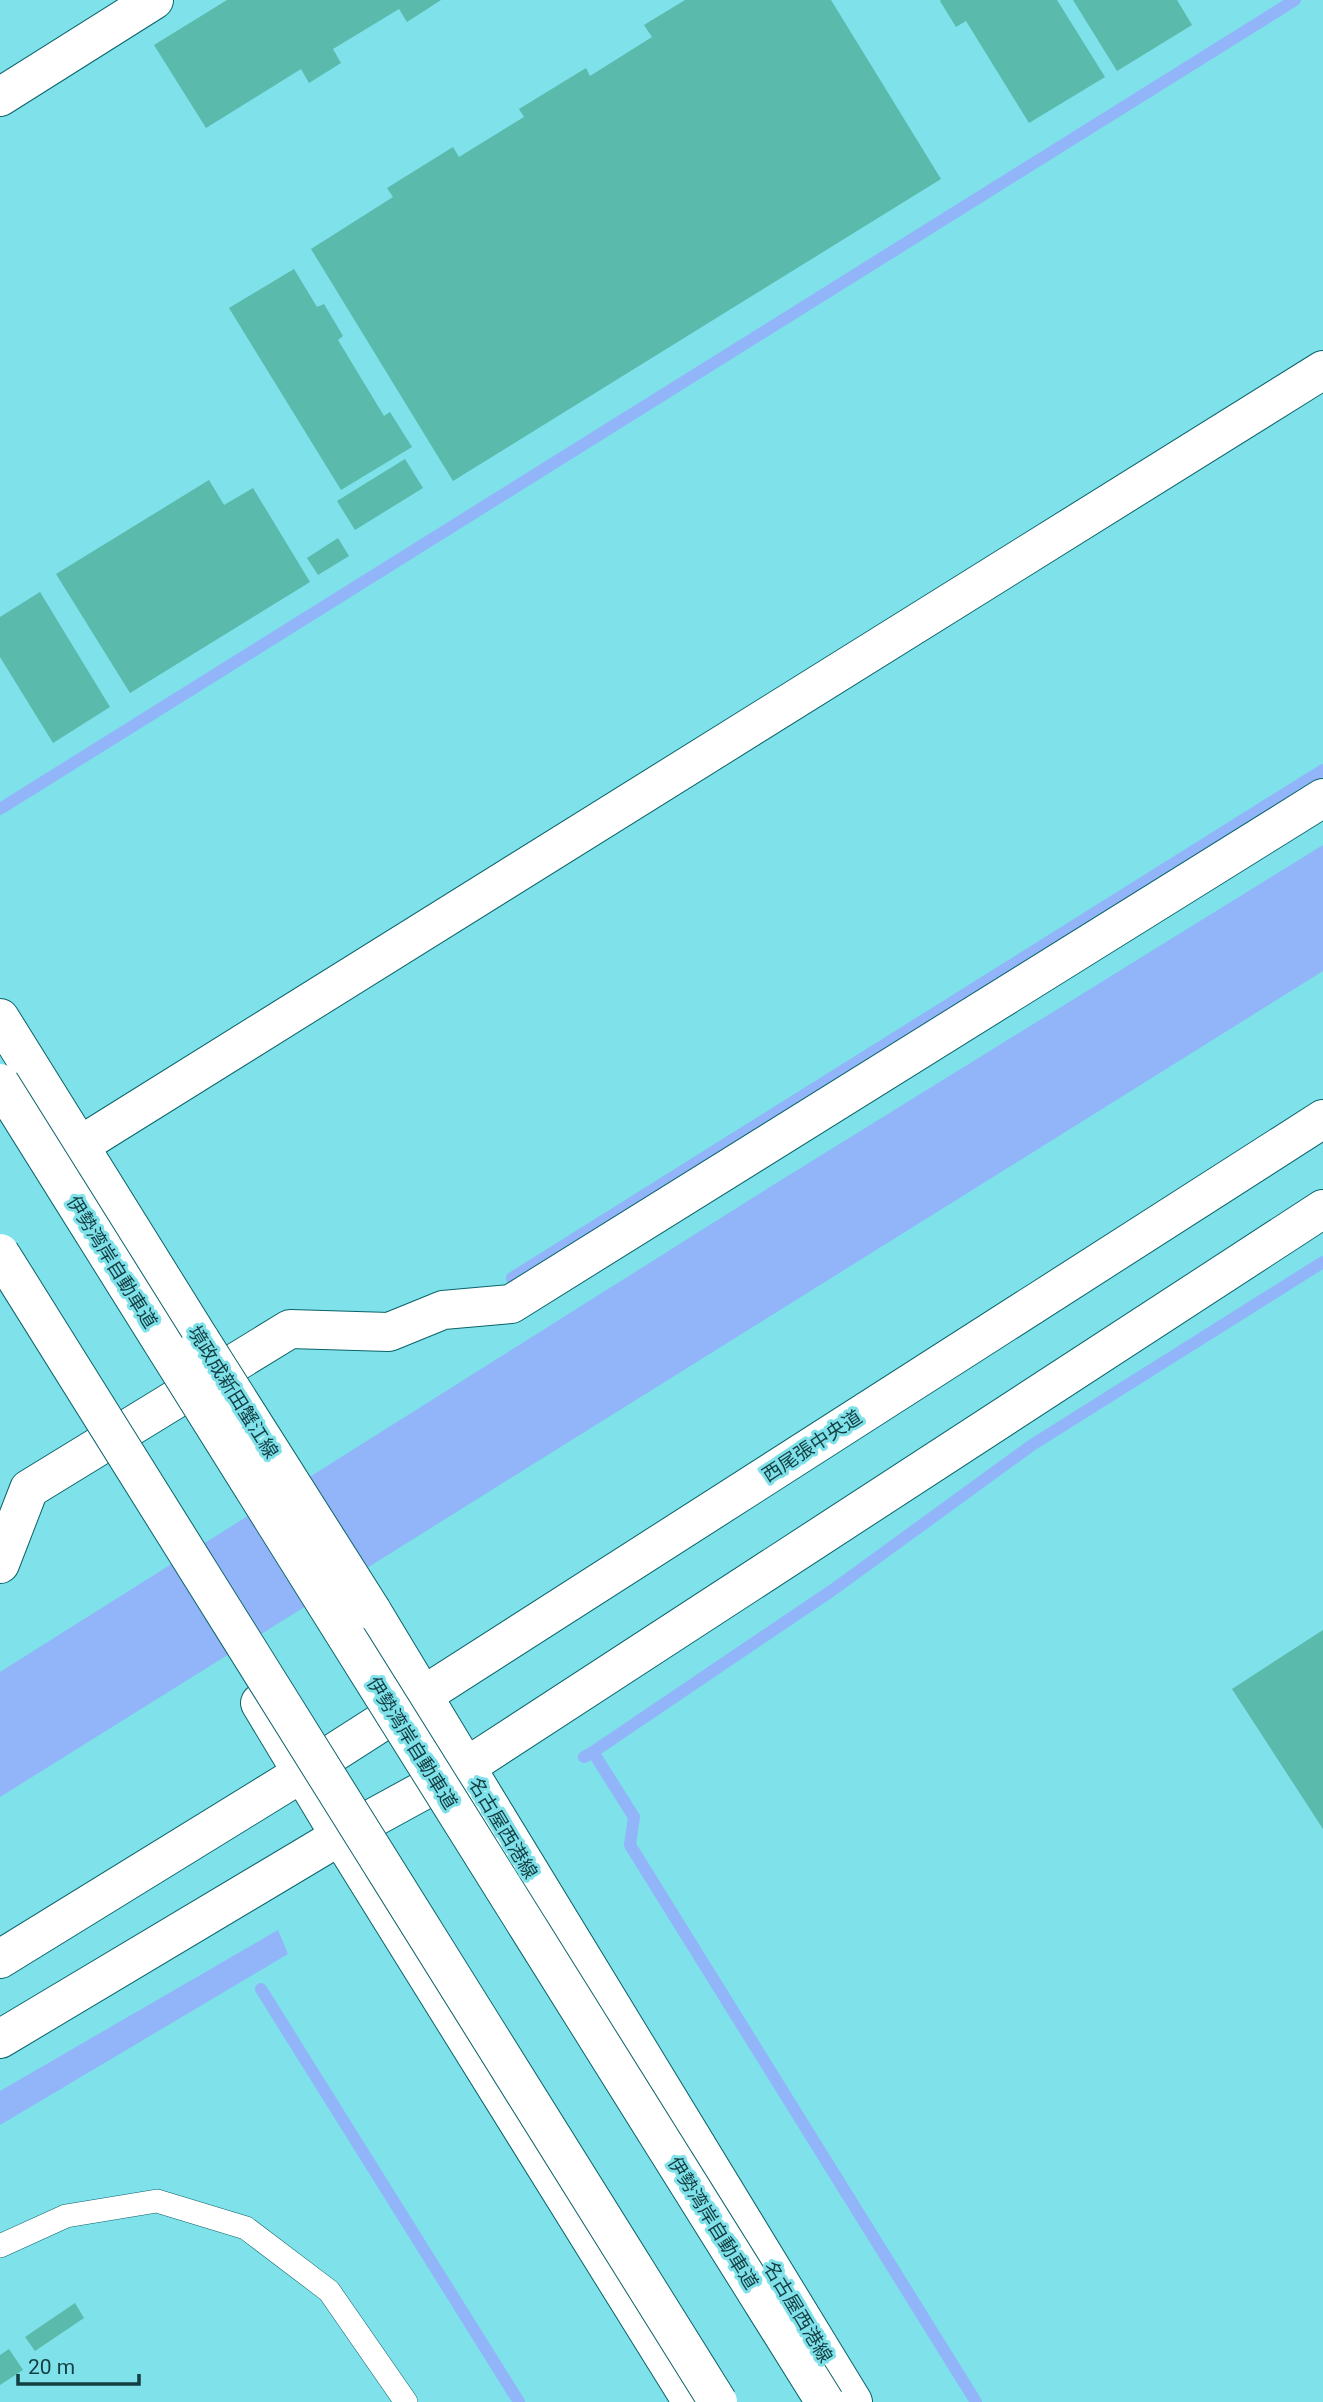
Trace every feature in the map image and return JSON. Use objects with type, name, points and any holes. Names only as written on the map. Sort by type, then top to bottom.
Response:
[{"type":"main road","points":[[0,97],[155,0]]},
{"type":"main road","points":[[79,1146],[1323,370]]},
{"type":"main road","points":[[0,1564],[29,1489],[290,1329],[390,1332],[443,1310],[510,1304],[1323,798]]},
{"type":"main road","name":"境政成新田蟹江線","points":[[0,1018],[372,1611],[466,1766]]},
{"type":"main road","name":"伊勢湾岸自動車道","points":[[0,1083],[825,2402]]},
{"type":"main road","name":"西尾張中央道","points":[[0,1959],[302,1773],[1323,1119]]},
{"type":"main road","points":[[466,1766],[1323,1209]]},
{"type":"main road","points":[[0,1253],[718,2402]]},
{"type":"main road","points":[[0,1285],[692,2402]]},
{"type":"main road","name":"名古屋西港線","points":[[0,2039],[340,1836],[466,1766],[853,2402]]},
{"type":"lane","points":[[0,2246],[66,2216],[157,2201],[246,2228],[329,2291],[406,2402]]},
{"type":"water","points":[[1323,845],[1323,971],[0,1797],[0,1672],[778,1182]]},
{"type":"water","points":[[278,1930],[288,1954],[0,2125],[0,2091]]},
{"type":"building","points":[[227,0],[441,0],[407,22],[399,9],[333,49],[341,63],[309,83],[301,69],[206,128],[154,45]]},
{"type":"building","points":[[685,0],[831,0],[941,179],[453,481],[311,249],[393,197],[387,188],[453,147],[459,157],[524,117],[519,109],[586,68],[590,76],[652,37],[644,25]]},
{"type":"building","points":[[941,0],[1057,0],[1105,77],[1029,123],[966,21],[956,27]]},
{"type":"building","points":[[1073,0],[1177,0],[1192,25],[1117,71]]},
{"type":"building","points":[[294,269],[317,307],[324,304],[343,336],[338,340],[384,416],[390,412],[412,447],[341,490],[229,308]]},
{"type":"building","points":[[405,459],[423,488],[355,530],[337,501]]},
{"type":"building","points":[[209,480],[224,505],[253,488],[310,582],[130,693],[56,574]]},
{"type":"building","points":[[338,538],[349,556],[318,575],[307,558]]},
{"type":"building","points":[[40,592],[110,707],[53,743],[0,657],[0,617]]},
{"type":"building","points":[[1323,1630],[1323,1829],[1232,1689]]},
{"type":"building","points":[[75,2303],[84,2318],[35,2351],[25,2337]]},
{"type":"building","points":[[9,2349],[23,2370],[0,2385],[0,2355]]},
{"type":"waterway","points":[[0,809],[1295,0]]},
{"type":"waterway","points":[[512,1278],[1323,770]]},
{"type":"waterway","points":[[593,1752],[834,1589],[1032,1445],[1323,1262]]},
{"type":"waterway","points":[[584,1757],[593,1752],[634,1817],[630,1845],[976,2402]]},
{"type":"waterway","points":[[261,1989],[519,2402]]}]
